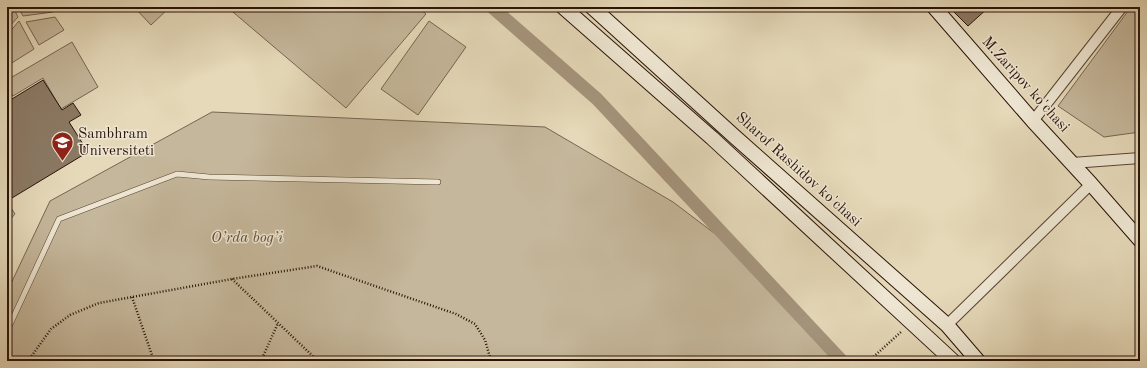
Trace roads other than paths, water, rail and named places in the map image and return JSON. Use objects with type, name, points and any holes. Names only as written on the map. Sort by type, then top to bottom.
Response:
[{"type":"street","points":[[563,7],[712,138],[953,361]]},
{"type":"street","name":"Sharof Rashidov ko'chasi","points":[[592,7],[947,326],[978,361]]},
{"type":"street","name":"M.Zaripov ko'chasi","points":[[934,7],[1033,121],[1140,240]]},
{"type":"street","points":[[1033,121],[1122,7]]},
{"type":"street","points":[[1072,163],[1140,158]]},
{"type":"street","points":[[931,340],[1091,184]]},
{"type":"lane","points":[[7,331],[59,219],[177,174],[209,177],[438,182]]},
{"type":"waterway","points":[[492,7],[597,99],[842,361]]},
{"type":"place","name":"Sambhram Universiteti","points":[[63,162]]},
{"type":"park label","name":"O’rda bog’i","points":[[247,238]]}]
